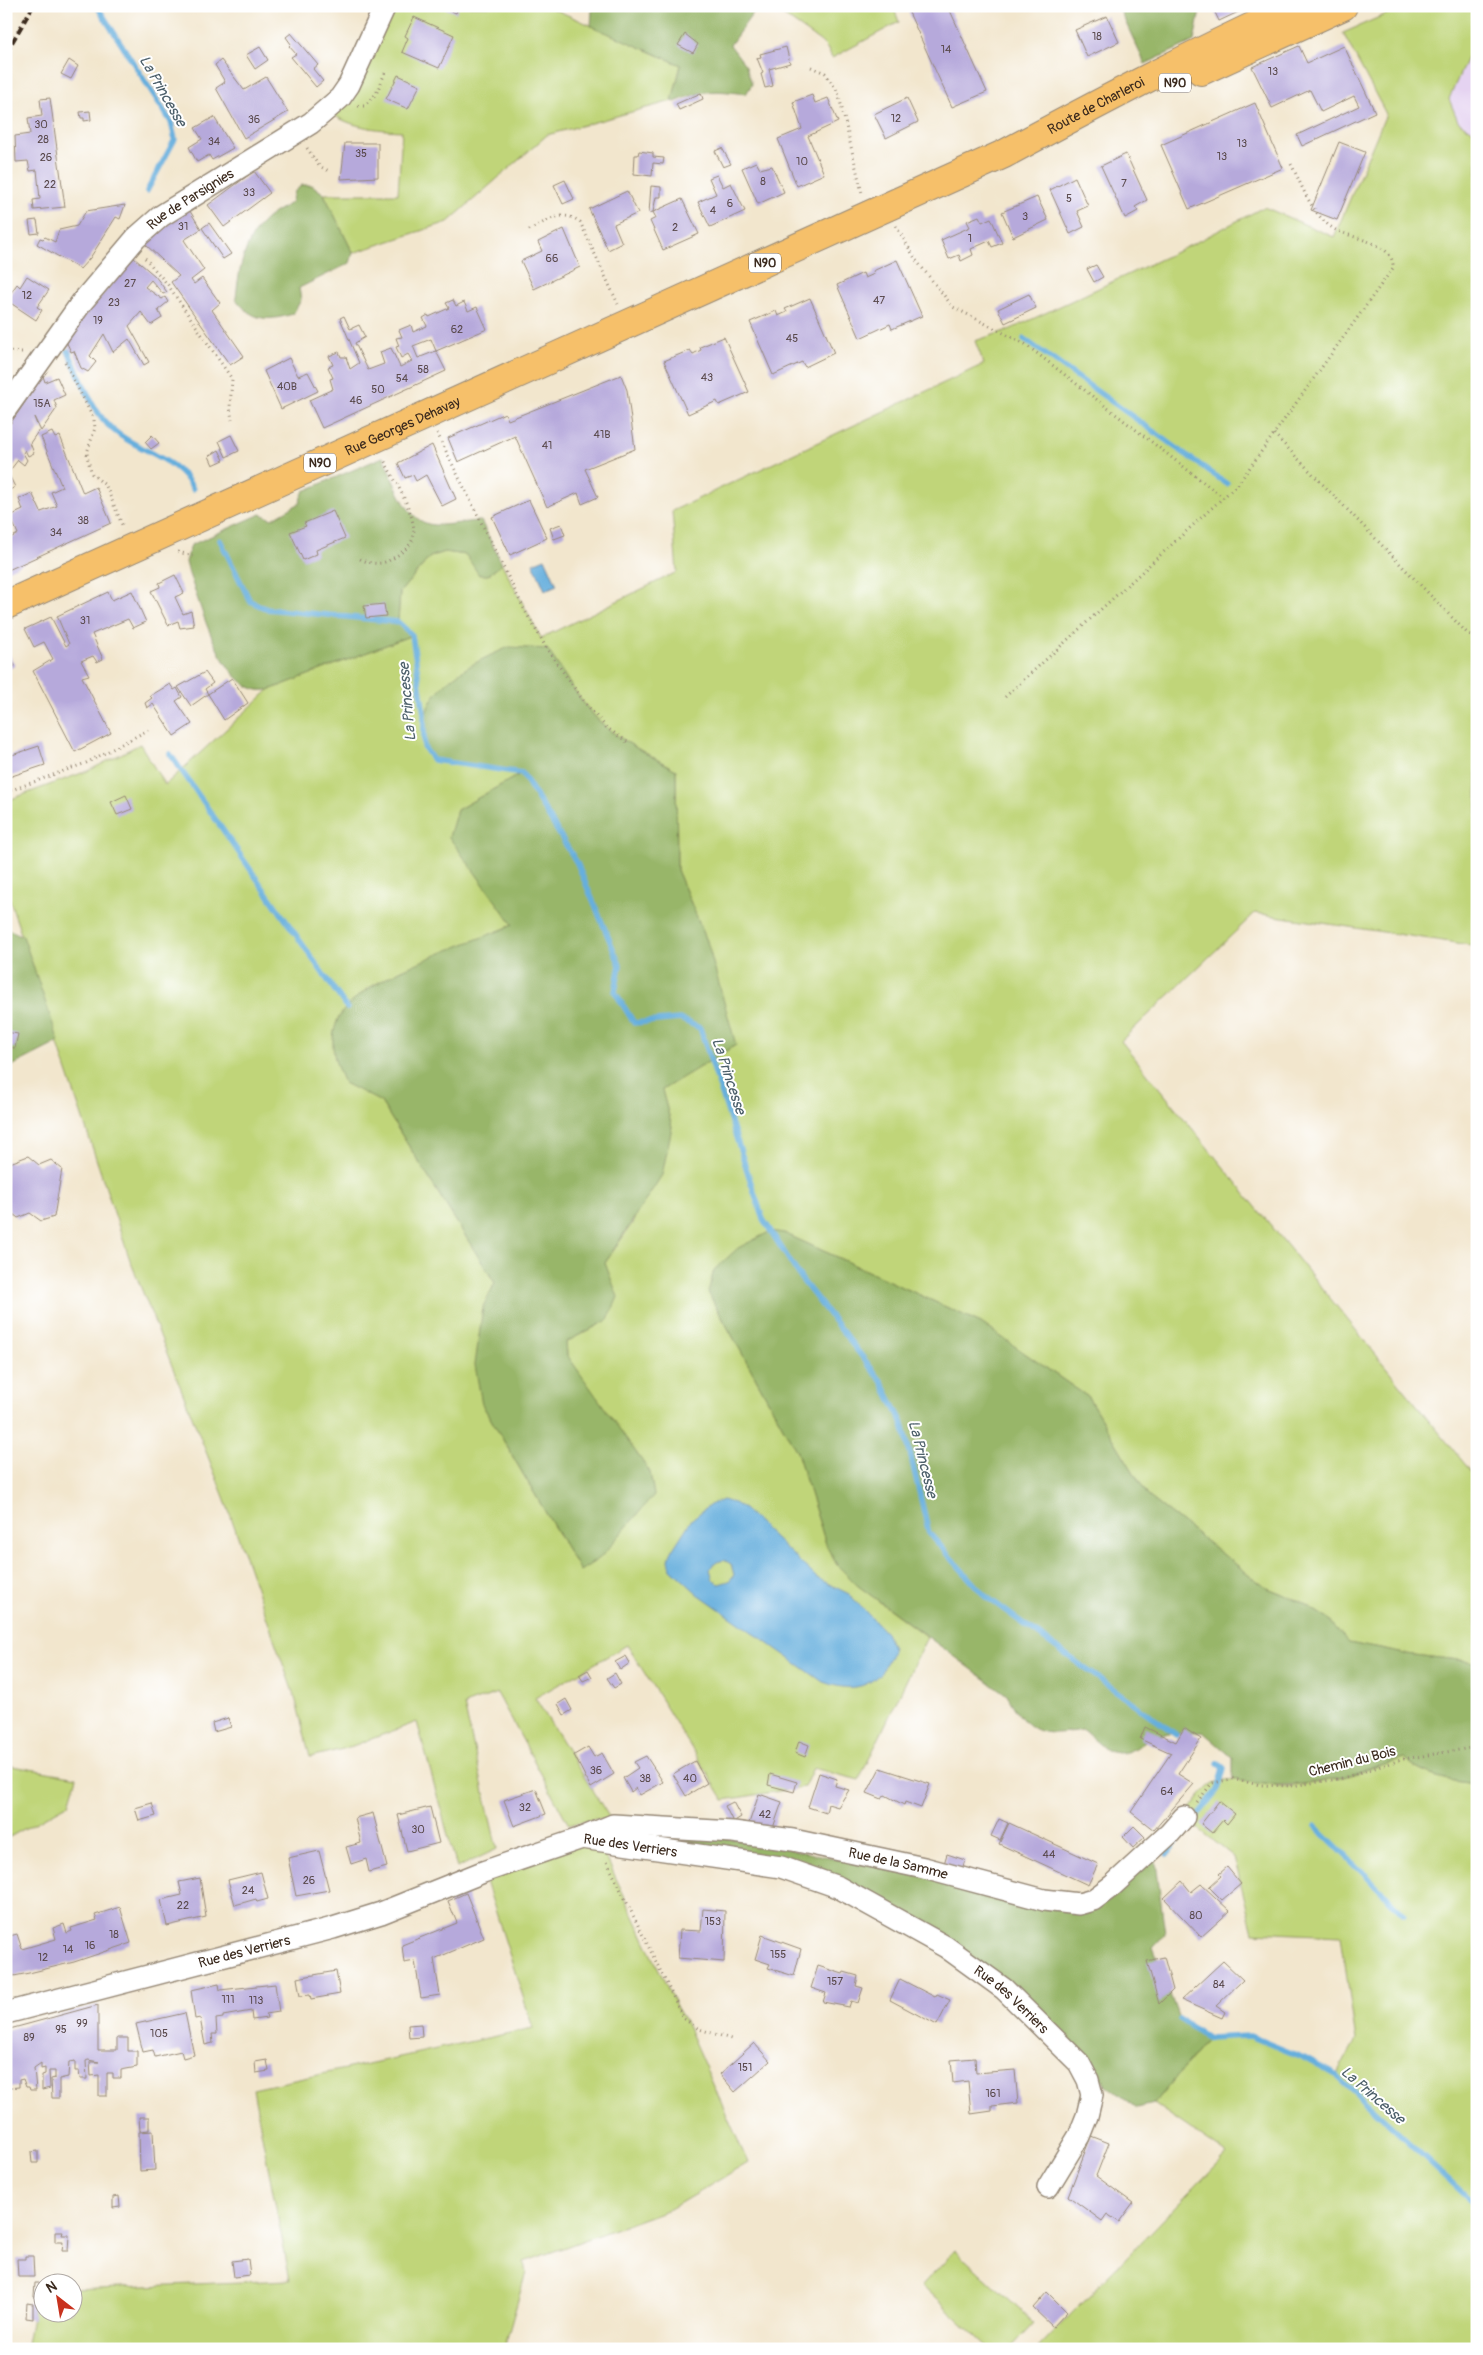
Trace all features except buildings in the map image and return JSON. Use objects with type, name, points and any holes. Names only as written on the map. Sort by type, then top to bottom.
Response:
[{"type":"main road","name":"Route de Charleroi","points":[[895,215],[1124,90],[1230,36],[1297,6]]},
{"type":"main road","name":"N90","points":[[1004,154],[1123,106],[1343,6]]},
{"type":"main road","name":"N90","points":[[631,323],[868,216],[895,215]]},
{"type":"main road","name":"Rue Georges Dehavay","points":[[6,605],[631,323]]},
{"type":"street","name":"Rue de Parsignies","points":[[6,409],[82,302],[130,244],[161,216],[311,123],[340,98],[349,85],[385,6]]},
{"type":"street","name":"Rue de la Samme","points":[[590,1839],[613,1825],[665,1826],[741,1833],[793,1840],[924,1868],[1044,1900],[1079,1904],[1093,1900],[1112,1886],[1170,1833],[1184,1817]]},
{"type":"street","name":"Rue des Verriers","points":[[6,2013],[333,1928],[381,1913],[483,1872],[590,1839],[781,1867],[838,1887],[946,1947],[1004,1989],[1078,2063],[1088,2080],[1092,2095],[1088,2116],[1079,2136],[1048,2187]]},
{"type":"path","points":[[811,67],[825,72],[838,92],[868,216]]},
{"type":"path","points":[[311,123],[308,149],[319,166],[329,171]]},
{"type":"path","points":[[1005,697],[1224,498],[1247,472],[1393,268],[1393,263],[1387,249],[1339,231],[1324,222],[1316,214],[1291,164]]},
{"type":"path","points":[[529,230],[563,215],[573,216],[580,222],[631,323]]},
{"type":"path","points":[[895,215],[916,260],[953,307],[1025,344],[1224,498]]},
{"type":"path","points":[[130,244],[168,285],[232,378],[230,407],[232,420]]},
{"type":"path","points":[[54,341],[94,420],[95,428],[87,453],[92,474],[106,486],[132,548]]},
{"type":"path","points":[[428,415],[524,609],[547,648],[585,702],[606,727],[630,744]]},
{"type":"path","points":[[1274,434],[1468,634],[1477,637]]},
{"type":"path","points":[[360,559],[373,565],[390,560],[408,546],[413,539],[414,529],[411,514],[374,439]]},
{"type":"path","points":[[6,792],[86,763],[148,730]]},
{"type":"path","name":"Chemin du Bois","points":[[1212,1783],[1233,1779],[1260,1785],[1291,1786],[1340,1778],[1404,1759],[1477,1747]]},
{"type":"path","points":[[590,1839],[684,2019],[699,2029],[734,2040]]},
{"type":"shaded area","points":[[1477,35],[1477,133],[1458,121],[1449,99]]},
{"type":"green space","points":[[385,6],[547,6],[681,65],[672,101],[547,135],[448,222],[353,253],[324,194],[398,194],[402,131],[383,130],[353,124],[335,116],[328,110]]},
{"type":"green space","points":[[594,6],[758,6],[730,45],[746,66],[752,84],[746,94],[710,92],[675,102],[672,101],[681,65],[591,26]]},
{"type":"green space","points":[[770,6],[893,6],[899,22],[832,58],[827,48],[820,41]]},
{"type":"green space","points":[[1118,6],[1201,6],[1194,41],[1145,64]]},
{"type":"green space","points":[[1405,6],[1477,6],[1477,35],[1449,99],[1458,121],[1477,134],[1477,946],[1255,913],[1121,1041],[1477,1479],[1477,1662],[1405,1654],[1348,1643],[1328,1619],[1300,1601],[1265,1587],[1148,1496],[1088,1397],[981,1323],[784,1233],[708,1292],[797,1452],[827,1547],[837,1565],[857,1585],[927,1637],[859,1780],[813,1768],[804,1787],[724,1800],[627,1645],[535,1698],[611,1820],[594,1819],[569,1825],[497,1693],[464,1705],[497,1849],[457,1868],[417,1722],[347,1748],[310,1757],[296,1701],[224,1497],[130,1260],[6,889],[6,801],[90,770],[140,744],[165,785],[269,690],[412,635],[398,622],[400,592],[430,557],[445,552],[466,555],[488,575],[502,564],[541,638],[677,572],[672,511],[984,364],[975,341],[1011,329],[1191,245],[1264,207],[1334,237],[1386,114],[1343,33]],"holes":[[[547,649],[582,701],[598,720],[623,740],[676,770],[677,870],[707,941],[662,1091],[672,1127],[633,1222],[605,1263],[608,1320],[566,1342],[567,1355],[605,1411],[580,1571],[482,1404],[483,1307],[495,1283],[381,1102],[365,990],[402,970],[513,925],[450,837],[457,810],[522,773],[433,760]]]},
{"type":"green space","points":[[302,185],[312,185],[324,194],[353,253],[350,263],[299,288],[301,300],[293,314],[276,318],[255,316],[242,307],[236,299],[240,269],[246,249],[262,223],[291,203],[294,192]]},
{"type":"green space","points":[[383,457],[396,488],[415,517],[434,525],[481,521],[502,564],[488,575],[479,575],[466,555],[445,552],[430,557],[400,592],[398,622],[412,635],[269,690],[254,689],[241,681],[230,669],[212,639],[186,562],[191,545],[261,514],[272,519],[300,503],[304,491]]},
{"type":"green space","points":[[509,647],[547,649],[582,701],[598,720],[623,740],[676,770],[677,870],[707,941],[736,1045],[662,1090],[672,1127],[662,1175],[605,1263],[618,1297],[608,1320],[566,1342],[567,1355],[650,1472],[654,1495],[600,1558],[580,1571],[482,1404],[475,1365],[483,1307],[495,1283],[381,1102],[344,1083],[338,1069],[333,1047],[336,1024],[346,1008],[364,992],[414,964],[513,925],[449,837],[457,810],[522,773],[433,760],[424,742],[426,713],[432,699],[442,687],[467,668]]},
{"type":"green space","points":[[10,930],[23,936],[59,1042],[6,1069],[6,931]]},
{"type":"green space","points":[[771,1231],[784,1233],[981,1323],[1088,1397],[1148,1496],[1265,1587],[1300,1601],[1328,1619],[1349,1643],[1405,1654],[1477,1662],[1477,1784],[1447,1780],[1429,1774],[1404,1759],[1320,1782],[1279,1785],[1257,1783],[1233,1779],[1233,1758],[1203,1732],[1153,1735],[1136,1748],[1124,1753],[1106,1750],[1083,1730],[1056,1733],[1045,1732],[1036,1730],[1029,1725],[1014,1708],[1007,1695],[857,1585],[837,1565],[827,1547],[797,1452],[708,1292],[714,1270],[738,1248]]},
{"type":"green space","points":[[1404,1759],[1429,1774],[1447,1780],[1477,1784],[1477,2349],[1037,2349],[1227,2154],[1154,2104],[1208,2038],[1250,2036],[1304,2058],[1336,2076],[1356,2040],[1341,1936],[1253,1932],[1234,1857],[1184,1817],[1210,1785],[1223,1780],[1242,1780],[1293,1786],[1349,1776]]},
{"type":"green space","points":[[6,1765],[77,1777],[69,1804],[6,1839]]},
{"type":"green space","points":[[665,1826],[1079,1904],[1154,1847],[1165,1934],[1153,1947],[1179,2019],[1208,2038],[1154,2104],[1137,2108],[1079,2063],[1004,1989],[838,1887],[615,1843]]},
{"type":"green space","points":[[598,1840],[677,2008],[684,2019],[748,2163],[670,2209],[524,2262],[526,2272],[504,2349],[26,2349],[32,2317],[32,2322],[82,2322],[82,2289],[290,2280],[253,2089],[533,2028],[483,1872]]},
{"type":"green space","points":[[955,2250],[1034,2323],[1010,2349],[990,2349],[922,2285]]},
{"type":"water","points":[[545,558],[557,585],[545,590],[533,563]]},
{"type":"water","points":[[722,1500],[734,1503],[744,1509],[817,1578],[849,1594],[886,1633],[893,1648],[882,1671],[875,1678],[867,1684],[857,1687],[836,1686],[823,1682],[698,1594],[671,1569],[669,1560],[671,1552],[692,1519],[710,1505]],"holes":[[[724,1560],[731,1564],[734,1575],[729,1581],[719,1584],[713,1580],[710,1569],[714,1563]]]},
{"type":"waterway","name":"La Princesse","points":[[97,6],[171,122],[175,139],[147,191]]},
{"type":"waterway","points":[[1024,339],[1227,484]]},
{"type":"waterway","name":"La Princesse","points":[[68,351],[91,400],[108,425],[118,434],[176,468],[193,489]]},
{"type":"waterway","name":"La Princesse","points":[[220,540],[250,601],[267,609],[398,622],[412,635],[424,714],[424,747],[433,760],[522,773],[577,863],[620,965],[615,992],[634,1023],[680,1019],[700,1028],[763,1219],[802,1280],[882,1382],[903,1424],[929,1533],[984,1595],[1177,1735]]},
{"type":"waterway","points":[[170,754],[347,1008]]},
{"type":"waterway","points":[[1167,1854],[1218,1790],[1224,1768],[1218,1763]]},
{"type":"waterway","points":[[1316,1826],[1404,1914]]},
{"type":"waterway","name":"La Princesse","points":[[1179,2019],[1208,2038],[1250,2036],[1304,2058],[1337,2076],[1477,2206]]},
{"type":"railway","points":[[6,53],[33,6]]}]
